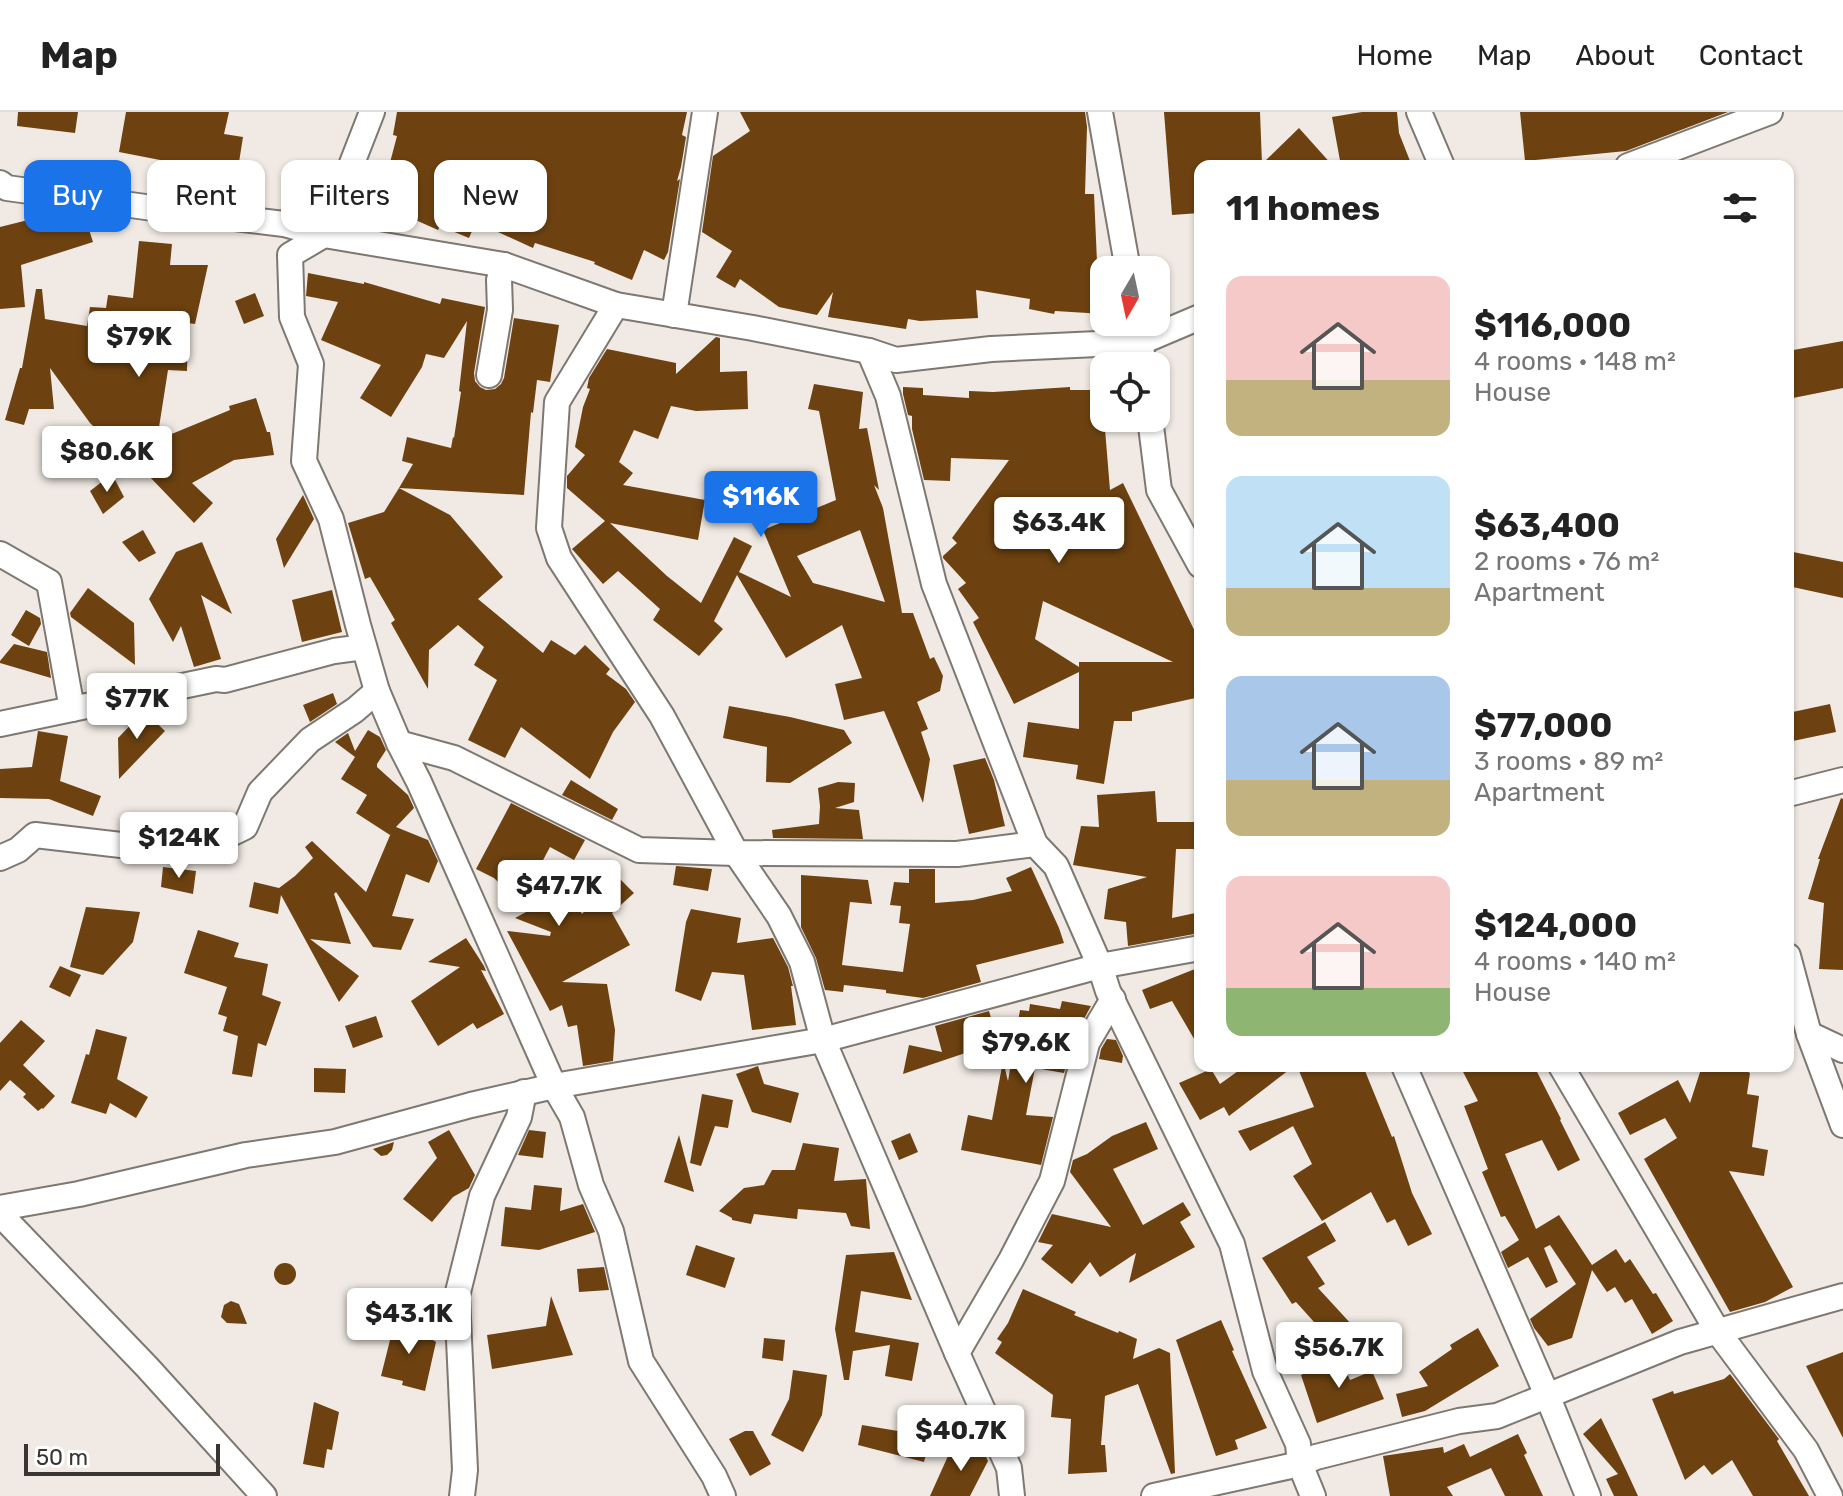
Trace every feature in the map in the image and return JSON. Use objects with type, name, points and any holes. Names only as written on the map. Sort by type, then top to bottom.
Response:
[{"type":"street","points":[[372,112],[324,235],[290,255],[292,317],[311,364],[304,461],[331,519],[377,691],[554,1086],[572,1117],[591,1185],[611,1231],[641,1361],[714,1476],[723,1496]]},
{"type":"street","points":[[674,315],[705,112]]},
{"type":"street","points":[[1100,112],[1126,256]]},
{"type":"street","points":[[1419,112],[1439,160]]},
{"type":"street","points":[[1643,160],[1756,115]]},
{"type":"street","points":[[2,187],[284,224],[324,235],[504,265],[616,305],[869,351],[896,360],[991,349],[1141,343],[1194,320]]},
{"type":"street","points":[[489,375],[500,310],[499,280],[504,265]]},
{"type":"street","points":[[616,305],[557,402],[549,528],[559,558],[662,716],[736,853],[779,916],[802,962],[823,1040],[1009,1468],[1012,1496]]},
{"type":"street","points":[[869,351],[888,396],[934,584],[1035,844],[1056,866],[1113,999],[1232,1244],[1265,1371],[1298,1444],[1300,1464],[1313,1496]]},
{"type":"street","points":[[1152,432],[1159,490],[1194,554]]},
{"type":"street","points":[[0,554],[49,582],[72,709]]},
{"type":"street","points":[[0,724],[216,679],[225,680],[334,651],[364,647]]},
{"type":"street","points":[[0,858],[18,850],[35,835],[121,845],[210,844],[245,827],[260,792],[310,740],[377,691]]},
{"type":"street","points":[[399,743],[454,758],[639,850],[957,854],[1035,844]]},
{"type":"street","points":[[1794,792],[1843,780]]},
{"type":"street","points":[[0,1208],[79,1194],[246,1155],[335,1142],[524,1092],[823,1040],[1100,966],[1194,949]]},
{"type":"street","points":[[1794,978],[1809,1034],[1843,1125]]},
{"type":"street","points":[[957,1353],[1052,1181],[1087,1043],[1113,999]]},
{"type":"street","points":[[1809,1034],[1843,1050]]},
{"type":"street","points":[[1407,1072],[1588,1496]]},
{"type":"street","points":[[1565,1072],[1718,1332],[1806,1450],[1830,1496]]},
{"type":"street","points":[[462,1496],[465,1470],[457,1296],[482,1196],[519,1117],[524,1092]]},
{"type":"street","points":[[0,1214],[147,1367],[264,1496]]},
{"type":"street","points":[[1154,1496],[1300,1464],[1316,1457],[1444,1425],[1497,1416],[1680,1342],[1843,1296]]},
{"type":"building","points":[[18,112],[78,112],[75,133],[17,126]]},
{"type":"building","points":[[126,112],[229,112],[224,134],[243,137],[239,160],[160,160],[119,152]]},
{"type":"building","points":[[397,112],[687,112],[668,252],[664,260],[644,250],[632,280],[595,262],[535,243],[533,248],[498,232],[547,232],[547,160],[434,160],[434,228],[418,221],[418,160],[391,160],[397,136],[393,135]]},
{"type":"building","points":[[740,112],[1085,112],[1085,194],[1094,194],[1097,256],[1090,256],[1090,313],[1055,311],[1054,314],[1029,309],[1030,299],[976,290],[978,318],[908,319],[906,329],[828,317],[833,292],[817,315],[779,307],[740,279],[735,288],[716,277],[732,251],[702,232],[713,156],[750,131]]},
{"type":"building","points":[[1164,112],[1260,112],[1262,160],[1194,160],[1194,213],[1172,215]]},
{"type":"building","points":[[1362,112],[1397,112],[1399,133],[1410,160],[1340,160],[1332,117]]},
{"type":"building","points":[[1520,112],[1728,112],[1626,151],[1525,160]]},
{"type":"building","points":[[1299,128],[1328,160],[1266,160]]},
{"type":"building","points":[[24,221],[24,232],[90,232],[93,242],[21,265],[25,307],[0,309],[0,227]]},
{"type":"building","points":[[454,232],[472,232],[469,238]]},
{"type":"building","points":[[139,241],[172,244],[170,265],[208,265],[195,324],[188,323],[187,371],[168,370],[157,440],[230,410],[229,406],[256,398],[267,432],[270,432],[274,455],[234,460],[192,483],[213,503],[194,523],[149,476],[147,478],[90,423],[50,368],[54,409],[29,409],[24,425],[5,420],[22,368],[36,289],[42,289],[45,319],[87,326],[90,307],[106,308],[108,295],[133,298]]},
{"type":"building","points":[[308,273],[364,282],[440,304],[442,298],[485,307],[474,373],[475,381],[486,390],[495,389],[504,378],[514,318],[559,325],[550,382],[537,380],[524,495],[399,488],[413,464],[402,461],[407,437],[451,448],[461,392],[467,321],[444,358],[426,354],[422,367],[391,417],[360,398],[381,365],[321,340],[338,302],[306,296]]},
{"type":"building","points":[[255,293],[264,316],[244,324],[235,301]]},
{"type":"building","points":[[716,337],[720,338],[720,372],[747,371],[748,409],[696,411],[671,406],[658,439],[634,430],[619,462],[633,473],[623,485],[705,500],[698,540],[610,523],[701,603],[734,537],[752,546],[739,572],[791,597],[763,530],[836,500],[819,411],[808,409],[814,384],[863,392],[859,429],[867,428],[879,490],[874,485],[883,508],[902,613],[913,613],[930,659],[934,657],[943,676],[940,691],[917,702],[928,729],[921,732],[930,759],[923,803],[884,711],[844,720],[835,684],[862,678],[842,625],[786,658],[737,575],[714,621],[723,629],[699,656],[653,620],[660,609],[618,571],[603,584],[572,549],[605,521],[567,488],[567,476],[585,455],[575,447],[590,389],[587,388],[589,378],[607,349],[676,363],[676,374]],"holes":[[[860,530],[885,602],[813,583],[797,556]]]},
{"type":"building","points":[[1843,341],[1843,388],[1794,398],[1794,350]]},
{"type":"building","points":[[903,387],[923,388],[923,395],[969,398],[969,391],[1070,387],[1070,390],[1090,390],[1090,432],[1105,432],[1110,490],[1123,483],[1194,630],[1194,698],[1132,712],[1132,721],[1114,721],[1104,784],[1076,779],[1078,765],[1023,757],[1028,722],[1079,729],[1079,672],[1014,704],[973,622],[979,618],[958,589],[966,583],[943,558],[957,543],[952,538],[1009,460],[951,458],[950,481],[924,480],[912,416],[908,415]],"holes":[[[1043,601],[1173,662],[1079,662],[1079,667],[1035,639]]]},
{"type":"building","points":[[112,474],[124,497],[103,514],[90,491]]},
{"type":"building","points":[[399,488],[450,515],[503,577],[478,599],[543,653],[551,640],[575,655],[585,645],[610,669],[606,674],[626,689],[635,702],[613,732],[590,779],[521,727],[505,758],[468,740],[497,680],[474,665],[484,647],[458,625],[429,650],[428,689],[391,623],[395,620],[370,577],[365,579],[348,523],[384,512]]},
{"type":"building","points":[[303,495],[314,519],[284,568],[276,539]]},
{"type":"building","points":[[143,530],[156,553],[139,562],[122,542]]},
{"type":"building","points":[[202,542],[232,614],[201,595],[221,659],[194,667],[181,626],[173,642],[149,599],[176,552]]},
{"type":"building","points":[[1794,552],[1843,562],[1843,598],[1794,587]]},
{"type":"building","points":[[88,588],[134,623],[135,665],[71,617],[70,613]]},
{"type":"building","points":[[332,590],[342,632],[302,642],[292,600]]},
{"type":"building","points":[[26,610],[40,618],[41,624],[29,646],[11,635]]},
{"type":"building","points":[[14,644],[47,652],[51,678],[0,663]]},
{"type":"building","points":[[333,693],[337,704],[310,722],[303,705]]},
{"type":"building","points":[[1830,704],[1836,732],[1794,741],[1794,712]]},
{"type":"building","points":[[729,706],[844,730],[852,743],[790,783],[766,782],[767,747],[723,738]]},
{"type":"building","points":[[144,711],[165,731],[119,779],[118,738]]},
{"type":"building","points":[[368,730],[380,737],[386,750],[377,767],[408,795],[414,808],[396,827],[428,840],[438,861],[429,883],[406,874],[392,916],[414,919],[401,950],[373,947],[336,892],[334,894],[351,944],[310,939],[359,976],[339,1002],[281,895],[278,914],[249,907],[254,882],[279,888],[313,858],[305,847],[312,841],[366,892],[391,833],[356,813],[367,795],[341,779],[355,757],[335,742],[348,733],[355,751]]},
{"type":"building","points":[[38,731],[68,736],[60,781],[101,796],[93,816],[49,799],[0,798],[0,769],[32,767]]},
{"type":"building","points":[[985,758],[994,780],[1005,826],[969,834],[953,765]]},
{"type":"building","points":[[571,780],[618,809],[612,820],[562,795]]},
{"type":"building","points":[[838,782],[855,783],[854,802],[835,808],[859,810],[863,839],[773,838],[772,830],[819,824],[818,788]]},
{"type":"building","points":[[1155,791],[1157,822],[1194,822],[1194,849],[1176,849],[1172,918],[1194,913],[1194,934],[1128,946],[1126,922],[1104,919],[1108,889],[1147,877],[1073,865],[1081,826],[1099,827],[1097,795]]},
{"type":"building","points":[[1841,798],[1843,970],[1819,969],[1824,903],[1808,899],[1818,859]]},
{"type":"building","points":[[511,803],[585,840],[574,860],[550,847],[532,881],[557,906],[570,897],[582,914],[619,878],[634,893],[612,913],[630,945],[562,982],[607,984],[615,1030],[613,1061],[583,1066],[577,1025],[568,1027],[562,1005],[550,1011],[507,931],[550,936],[551,932],[515,918],[528,911],[494,878],[476,869]]},
{"type":"building","points":[[676,866],[712,869],[708,891],[673,885]]},
{"type":"building","points":[[163,867],[196,871],[193,894],[161,887]]},
{"type":"building","points":[[1031,867],[1064,943],[976,965],[981,982],[923,998],[844,985],[843,992],[825,990],[816,958],[801,927],[801,875],[868,880],[872,904],[850,902],[842,965],[903,972],[910,924],[899,923],[901,906],[890,905],[894,882],[909,883],[909,869],[935,869],[935,903],[973,900],[1012,891],[1006,878]]},
{"type":"building","points":[[86,907],[140,912],[133,942],[103,975],[70,967]]},
{"type":"building","points":[[691,909],[741,918],[737,943],[773,938],[788,967],[796,1025],[752,1030],[744,975],[712,972],[701,1001],[675,991],[686,922]]},
{"type":"building","points":[[198,930],[239,943],[234,957],[268,964],[262,995],[281,1002],[266,1046],[258,1043],[252,1077],[232,1074],[238,1036],[223,1031],[227,1017],[218,1014],[227,987],[184,973]]},
{"type":"building","points":[[466,938],[484,966],[486,971],[481,970],[504,1014],[477,1029],[473,1023],[438,1046],[411,1001],[460,967],[428,962]]},
{"type":"building","points":[[60,966],[81,975],[70,997],[49,987]]},
{"type":"building","points":[[1194,969],[1194,1039],[1172,1001],[1150,1009],[1142,990]]},
{"type":"building","points":[[1062,1001],[1091,1006],[1073,1039],[1064,1073],[1035,1068],[1026,1115],[1053,1117],[1041,1165],[961,1150],[968,1115],[992,1120],[1003,1061],[1008,1081],[1020,1010],[1029,1011],[1030,1004],[1060,1009]]},
{"type":"building","points":[[989,1011],[998,1042],[903,1074],[909,1045],[942,1052],[935,1026]]},
{"type":"building","points":[[376,1016],[383,1037],[353,1048],[345,1026]]},
{"type":"building","points":[[21,1020],[45,1041],[23,1065],[55,1096],[38,1111],[23,1097],[26,1094],[10,1080],[0,1091],[0,1043]]},
{"type":"building","points":[[96,1029],[127,1037],[117,1079],[148,1097],[136,1118],[110,1103],[106,1114],[71,1103]]},
{"type":"building","points":[[1107,1039],[1116,1040],[1123,1056],[1122,1063],[1099,1059]]},
{"type":"building","points":[[758,1066],[764,1084],[799,1093],[791,1123],[752,1112],[736,1074]]},
{"type":"building","points":[[314,1068],[346,1069],[345,1093],[314,1092]]},
{"type":"building","points":[[1204,1072],[1213,1072],[1220,1084],[1237,1072],[1286,1072],[1229,1116],[1224,1107],[1200,1120],[1179,1083]]},
{"type":"building","points":[[1299,1072],[1365,1072],[1394,1136],[1412,1193],[1432,1234],[1408,1246],[1395,1219],[1387,1223],[1371,1192],[1322,1221],[1293,1176],[1312,1164],[1293,1126],[1250,1151],[1238,1131],[1314,1107]]},
{"type":"building","points":[[1463,1072],[1537,1072],[1580,1160],[1558,1171],[1542,1140],[1505,1154],[1536,1229],[1559,1215],[1592,1265],[1616,1249],[1625,1263],[1630,1259],[1673,1321],[1652,1334],[1632,1299],[1625,1303],[1615,1287],[1607,1292],[1592,1270],[1572,1338],[1548,1346],[1530,1319],[1576,1284],[1550,1245],[1544,1248],[1558,1282],[1546,1288],[1528,1257],[1508,1268],[1501,1252],[1519,1240],[1505,1216],[1501,1217],[1482,1172],[1488,1169],[1464,1106],[1478,1101]]},
{"type":"building","points":[[1700,1072],[1748,1072],[1747,1094],[1759,1096],[1752,1147],[1768,1150],[1764,1176],[1729,1171],[1793,1287],[1765,1302],[1730,1312],[1644,1159],[1677,1138],[1665,1118],[1630,1135],[1618,1113],[1678,1080],[1690,1103]]},
{"type":"building","points":[[702,1094],[733,1100],[728,1128],[715,1126],[701,1166],[690,1163]]},
{"type":"building","points":[[1146,1122],[1158,1149],[1113,1169],[1143,1225],[1183,1202],[1191,1215],[1180,1222],[1195,1247],[1129,1283],[1136,1253],[1100,1277],[1090,1262],[1072,1284],[1041,1259],[1053,1245],[1038,1242],[1052,1214],[1111,1227],[1070,1172],[1073,1160],[1112,1136]]},
{"type":"building","points":[[449,1130],[475,1175],[469,1188],[453,1197],[432,1222],[403,1199],[437,1158],[428,1142]]},
{"type":"building","points":[[529,1130],[546,1132],[543,1158],[518,1155]]},
{"type":"building","points":[[910,1133],[918,1152],[899,1160],[891,1141]]},
{"type":"building","points":[[679,1135],[694,1192],[664,1182]]},
{"type":"building","points":[[394,1142],[387,1155],[381,1156],[373,1149]]},
{"type":"building","points":[[803,1143],[839,1148],[834,1181],[866,1179],[870,1229],[851,1226],[846,1213],[798,1209],[797,1219],[754,1214],[751,1224],[732,1220],[719,1211],[744,1188],[764,1185],[772,1170],[795,1170]]},
{"type":"building","points":[[534,1185],[562,1188],[560,1211],[583,1204],[595,1232],[539,1250],[501,1246],[505,1207],[531,1210]]},
{"type":"building","points":[[1325,1222],[1336,1241],[1307,1257],[1325,1284],[1318,1288],[1353,1326],[1333,1343],[1296,1302],[1292,1304],[1262,1258]]},
{"type":"building","points":[[696,1245],[735,1258],[725,1288],[686,1275]]},
{"type":"building","points":[[894,1252],[912,1300],[861,1291],[855,1332],[919,1343],[912,1381],[885,1376],[890,1345],[853,1351],[849,1380],[844,1380],[835,1329],[846,1255]]},
{"type":"building","points":[[285,1263],[293,1266],[296,1274],[293,1282],[285,1285],[277,1282],[274,1274],[277,1266]]},
{"type":"building","points":[[604,1267],[609,1290],[579,1292],[577,1269]]},
{"type":"building","points":[[1023,1289],[1076,1312],[1074,1315],[1137,1339],[1133,1359],[1159,1348],[1170,1353],[1175,1473],[1171,1474],[1138,1384],[1105,1396],[1101,1445],[1105,1445],[1107,1472],[1068,1474],[1071,1419],[1051,1417],[1053,1395],[995,1353],[1002,1342],[997,1339]]},
{"type":"building","points":[[551,1296],[573,1355],[492,1369],[487,1335],[546,1326]]},
{"type":"building","points":[[231,1301],[239,1304],[247,1324],[227,1323],[221,1317],[224,1305]]},
{"type":"building","points":[[396,1316],[436,1342],[425,1391],[381,1376]]},
{"type":"building","points":[[1221,1320],[1267,1428],[1235,1440],[1238,1449],[1216,1456],[1176,1340]]},
{"type":"building","points":[[1478,1328],[1499,1366],[1425,1411],[1402,1417],[1396,1394],[1428,1386],[1419,1372],[1452,1349],[1450,1345]]},
{"type":"building","points":[[764,1338],[785,1340],[783,1361],[762,1358]]},
{"type":"building","points":[[1843,1352],[1843,1438],[1806,1366]]},
{"type":"building","points":[[1340,1357],[1350,1380],[1372,1371],[1384,1399],[1317,1423],[1301,1375]]},
{"type":"building","points":[[793,1370],[827,1375],[822,1415],[803,1452],[771,1435],[789,1399]]},
{"type":"building","points":[[1730,1374],[1779,1439],[1777,1441],[1809,1496],[1753,1496],[1732,1460],[1712,1475],[1704,1465],[1685,1480],[1652,1399],[1724,1379]]},
{"type":"building","points":[[314,1402],[339,1412],[332,1450],[327,1449],[324,1468],[303,1464]]},
{"type":"building","points":[[916,1409],[936,1414],[924,1462],[858,1445],[862,1425],[910,1433]]},
{"type":"building","points":[[1601,1418],[1638,1496],[1614,1496],[1606,1479],[1618,1474],[1583,1434]]},
{"type":"building","points":[[745,1431],[753,1431],[771,1464],[750,1476],[729,1439]]},
{"type":"building","points":[[1518,1434],[1543,1496],[1505,1496],[1491,1468],[1447,1487],[1453,1496],[1390,1496],[1383,1456],[1443,1447],[1444,1453],[1464,1444],[1470,1457]]},
{"type":"building","points":[[979,1442],[988,1461],[970,1496],[930,1496],[948,1456]]}]
